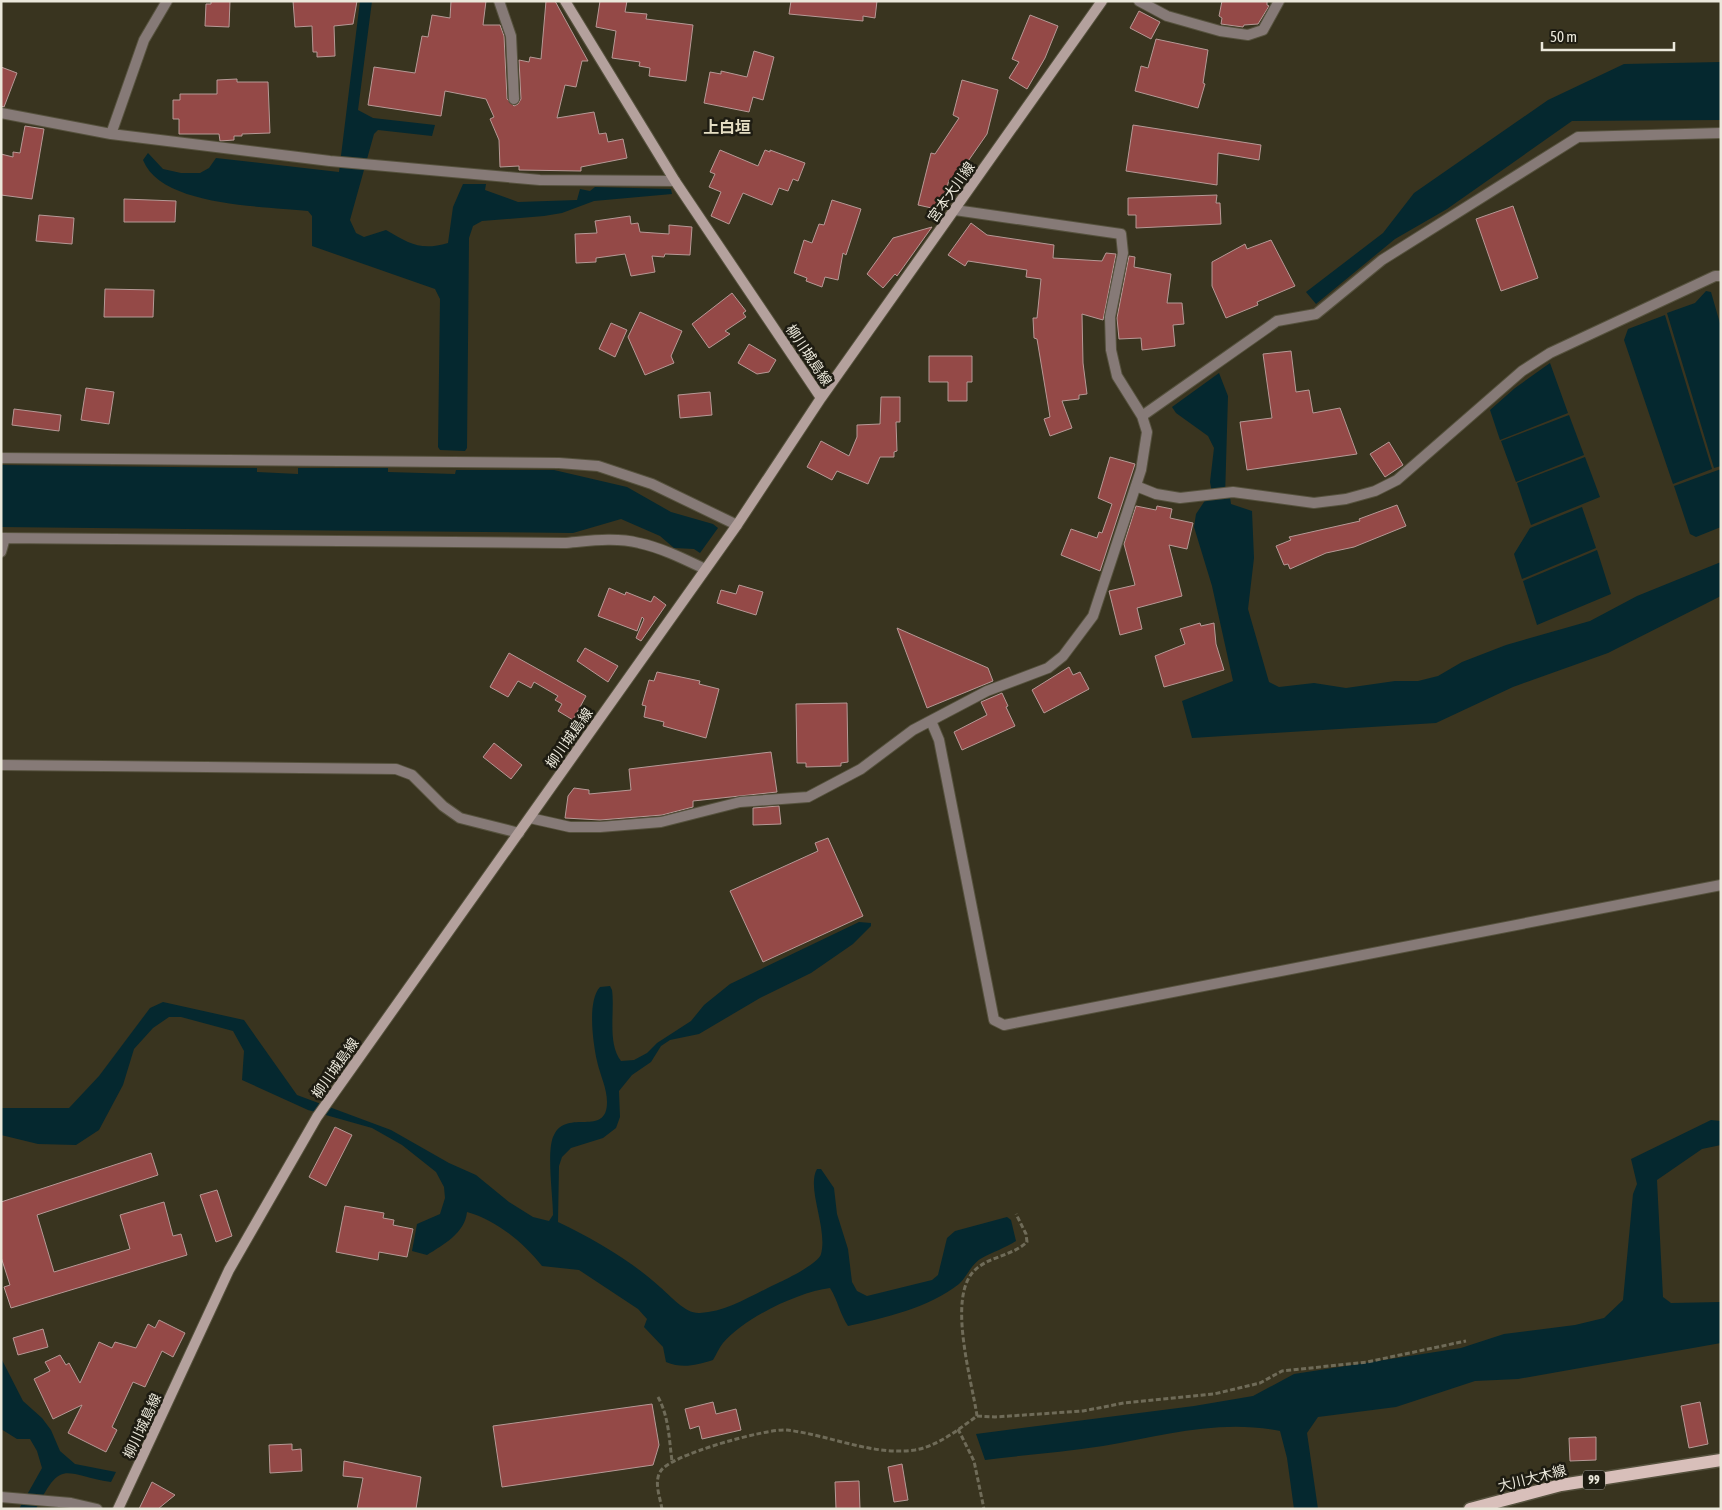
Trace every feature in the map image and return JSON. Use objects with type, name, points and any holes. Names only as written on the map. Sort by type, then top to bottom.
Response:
[{"type":"main road","name":"柳川城島線","points":[[118,1509],[229,1270],[317,1117],[705,568],[736,527],[821,398],[676,181],[565,1]]},
{"type":"main road","name":"宮本大川線","points":[[821,398],[1102,1]]},
{"type":"main road","name":"大川大木線","points":[[1470,1509],[1561,1485],[1721,1460]]},
{"type":"street","points":[[111,134],[144,40],[166,1]]},
{"type":"street","points":[[499,1],[511,36],[514,99]]},
{"type":"street","points":[[1139,1],[1167,16],[1248,35],[1262,30],[1279,1]]},
{"type":"street","points":[[1,113],[111,134],[330,161],[540,180],[676,181]]},
{"type":"street","points":[[1142,416],[1277,321],[1316,314],[1382,260],[1578,137],[1721,133]]},
{"type":"street","points":[[530,818],[570,827],[600,827],[661,822],[740,802],[808,797],[861,769],[913,730],[931,720],[987,691],[1048,668],[1063,656],[1093,616],[1136,486],[1147,432],[1142,416],[1117,376],[1111,350],[1110,317],[1123,253],[1121,234],[955,210]]},
{"type":"street","points":[[1136,486],[1156,494],[1180,498],[1233,492],[1314,503],[1346,499],[1375,490],[1397,480],[1522,371],[1550,353],[1714,276],[1721,276]]},
{"type":"street","points":[[1,458],[502,461],[579,464],[598,466],[652,484],[736,527]]},
{"type":"street","points":[[1,552],[3,538],[564,543],[612,540],[645,545],[705,568]]},
{"type":"street","points":[[931,720],[939,740],[994,1020],[1004,1025],[1721,885]]},
{"type":"street","points":[[1,765],[396,769],[412,775],[443,806],[460,818],[519,833]]},
{"type":"street","points":[[1,1497],[71,1503],[96,1509]]},
{"type":"path","points":[[977,1416],[963,1329],[962,1302],[965,1284],[974,1270],[1017,1251],[1027,1242],[1026,1234],[1016,1214]]},
{"type":"path","points":[[662,1509],[657,1486],[659,1473],[672,1461],[691,1452],[770,1430],[788,1430],[885,1449],[914,1450],[934,1444],[977,1416],[995,1417],[1083,1410],[1124,1403],[1214,1394],[1260,1383],[1282,1371],[1295,1368],[1367,1362],[1466,1341]]},
{"type":"path","points":[[658,1397],[667,1421],[672,1461]]},
{"type":"path","points":[[958,1429],[974,1461],[984,1509]]},
{"type":"water","points":[[360,1],[372,1],[358,110],[373,118],[435,125],[432,136],[378,130],[374,134],[350,220],[356,233],[364,237],[386,230],[416,245],[430,246],[448,243],[453,207],[463,184],[486,184],[485,190],[518,202],[577,200],[580,189],[590,191],[595,187],[671,189],[672,194],[594,201],[562,213],[482,221],[473,226],[469,238],[467,448],[465,451],[440,450],[438,447],[440,299],[435,289],[312,246],[312,216],[308,211],[242,205],[192,195],[170,187],[153,175],[143,160],[148,153],[163,169],[181,173],[200,173],[209,168],[216,158],[339,172]]},
{"type":"water","points":[[1721,62],[1721,120],[1572,121],[1447,209],[1395,239],[1316,304],[1306,292],[1383,233],[1414,193],[1548,100],[1624,64]]},
{"type":"water","points":[[1706,291],[1711,292],[1721,327],[1721,466],[1714,468],[1667,313],[1695,303]]},
{"type":"water","points":[[1665,315],[1712,469],[1673,484],[1624,340],[1628,329]]},
{"type":"water","points":[[1550,363],[1568,413],[1500,440],[1490,410],[1515,388]]},
{"type":"water","points":[[1219,373],[1228,396],[1225,497],[1230,497],[1231,504],[1252,511],[1254,558],[1248,609],[1269,682],[1279,687],[1314,683],[1346,688],[1395,681],[1418,681],[1438,676],[1462,662],[1506,645],[1590,621],[1637,596],[1721,562],[1721,596],[1608,653],[1513,687],[1436,723],[1192,738],[1182,701],[1233,681],[1212,586],[1194,527],[1196,514],[1206,499],[1213,498],[1210,482],[1214,448],[1208,436],[1176,413],[1172,407]]},
{"type":"water","points":[[1569,415],[1584,455],[1516,482],[1501,441]]},
{"type":"water","points":[[1585,457],[1600,497],[1531,525],[1517,483]]},
{"type":"water","points":[[1,465],[257,468],[257,472],[298,474],[298,468],[388,468],[388,472],[455,474],[456,470],[554,470],[627,487],[671,512],[713,524],[718,528],[700,553],[694,549],[674,548],[660,536],[621,519],[573,533],[1,527]]},
{"type":"water","points":[[1721,469],[1721,527],[1696,537],[1690,534],[1674,486]]},
{"type":"water","points":[[1582,507],[1596,548],[1522,579],[1514,554],[1530,528]]},
{"type":"water","points":[[1597,550],[1611,594],[1537,625],[1523,581]]},
{"type":"water","points":[[859,922],[871,923],[871,926],[853,944],[811,973],[760,998],[699,1034],[670,1040],[661,1046],[651,1062],[632,1075],[619,1091],[620,1117],[616,1128],[603,1138],[571,1148],[562,1157],[559,1166],[558,1222],[612,1251],[649,1278],[684,1308],[694,1313],[710,1312],[740,1302],[795,1274],[819,1258],[821,1254],[822,1232],[814,1187],[814,1177],[817,1169],[821,1169],[834,1188],[837,1214],[848,1249],[852,1282],[857,1291],[867,1296],[932,1280],[938,1275],[947,1238],[955,1231],[1007,1217],[1011,1220],[1016,1241],[978,1261],[959,1284],[934,1300],[920,1306],[848,1326],[830,1288],[817,1290],[772,1308],[744,1324],[723,1343],[713,1360],[689,1366],[666,1362],[663,1347],[644,1327],[647,1319],[638,1309],[579,1270],[542,1266],[518,1240],[488,1220],[467,1212],[458,1232],[446,1243],[427,1255],[412,1251],[417,1224],[440,1214],[445,1198],[444,1187],[436,1172],[402,1145],[372,1128],[308,1110],[242,1080],[244,1051],[233,1031],[181,1017],[169,1017],[153,1028],[134,1049],[123,1085],[99,1130],[76,1145],[38,1144],[1,1135],[1,1108],[69,1108],[99,1076],[150,1008],[163,1002],[244,1020],[297,1095],[391,1130],[449,1163],[476,1175],[509,1202],[533,1217],[549,1221],[553,1215],[550,1151],[554,1135],[560,1127],[576,1122],[601,1119],[605,1113],[607,1097],[595,1053],[592,1022],[593,1002],[600,987],[610,986],[612,990],[612,1027],[617,1054],[621,1061],[634,1060],[647,1053],[657,1043],[691,1021],[704,1005],[730,984]]},
{"type":"water","points":[[1711,1120],[1721,1121],[1721,1145],[1702,1149],[1657,1180],[1663,1297],[1671,1303],[1721,1302],[1721,1343],[1518,1379],[1475,1381],[1396,1407],[1318,1417],[1307,1433],[1318,1509],[1294,1509],[1287,1458],[1280,1431],[1235,1427],[1191,1430],[1103,1446],[985,1460],[976,1434],[1194,1406],[1253,1396],[1294,1374],[1461,1348],[1504,1334],[1575,1325],[1604,1318],[1623,1300],[1633,1194],[1637,1184],[1631,1159]]},
{"type":"water","points":[[1,1358],[23,1401],[42,1418],[51,1430],[60,1451],[75,1464],[116,1472],[111,1482],[65,1473],[58,1476],[52,1482],[36,1509],[19,1509],[42,1468],[37,1451],[30,1439],[17,1439],[1,1429]]},
{"type":"building","points":[[211,1],[230,1],[229,27],[205,26],[206,4],[211,4]]},
{"type":"building","points":[[293,1],[357,1],[353,24],[334,26],[335,56],[317,57],[317,52],[313,52],[312,26],[295,27]]},
{"type":"building","points":[[451,1],[486,1],[483,25],[500,25],[504,36],[507,99],[514,106],[521,99],[519,60],[529,62],[530,57],[541,59],[546,1],[555,1],[588,61],[582,61],[576,87],[565,85],[557,118],[594,112],[599,134],[606,133],[608,142],[623,139],[627,158],[581,167],[581,171],[519,170],[519,166],[500,167],[499,140],[490,119],[494,117],[486,99],[445,91],[441,116],[368,105],[374,67],[415,73],[422,36],[428,37],[432,15],[450,18]]},
{"type":"building","points":[[600,1],[627,1],[625,12],[647,14],[646,19],[693,25],[686,81],[649,76],[650,68],[639,66],[640,62],[612,58],[616,31],[596,27]]},
{"type":"building","points":[[791,1],[877,1],[875,18],[863,16],[863,21],[789,14]]},
{"type":"building","points":[[1222,1],[1267,1],[1269,6],[1258,24],[1244,25],[1243,27],[1221,24],[1222,18],[1219,16]]},
{"type":"building","points":[[1139,11],[1160,22],[1151,39],[1130,28]]},
{"type":"building","points":[[1030,15],[1058,26],[1045,58],[1027,89],[1009,78],[1019,62],[1012,59]]},
{"type":"building","points":[[1156,39],[1208,50],[1203,83],[1205,84],[1198,108],[1135,91],[1141,66],[1148,68]]},
{"type":"building","points":[[754,51],[774,57],[763,100],[753,97],[749,112],[704,103],[710,72],[721,74],[721,71],[747,77]]},
{"type":"building","points":[[1,67],[17,73],[4,107],[1,106]]},
{"type":"building","points":[[237,79],[237,82],[268,82],[270,133],[242,134],[242,136],[234,136],[234,140],[220,141],[219,134],[179,134],[179,119],[173,119],[173,100],[180,100],[180,94],[217,94],[217,80]]},
{"type":"building","points":[[962,80],[998,90],[987,134],[964,167],[960,183],[949,180],[941,210],[918,205],[931,153],[935,154],[959,118],[953,115]]},
{"type":"building","points":[[1133,125],[1261,145],[1259,160],[1218,153],[1217,185],[1126,171]]},
{"type":"building","points":[[25,126],[44,129],[32,199],[1,195],[1,154],[13,157],[13,152],[20,153]]},
{"type":"building","points":[[720,150],[758,166],[765,150],[770,152],[770,150],[805,163],[798,181],[793,179],[788,191],[779,188],[772,205],[743,193],[729,224],[711,216],[721,192],[709,187],[715,174],[710,172]]},
{"type":"building","points":[[1217,195],[1216,203],[1220,203],[1221,224],[1136,228],[1136,215],[1128,215],[1128,198]]},
{"type":"building","points":[[124,199],[176,201],[175,222],[124,222]]},
{"type":"building","points":[[832,200],[861,209],[846,255],[843,253],[838,280],[825,277],[822,287],[806,281],[807,278],[794,273],[804,240],[812,243],[819,224],[824,225]]},
{"type":"building","points":[[1513,206],[1538,278],[1501,291],[1476,219]]},
{"type":"building","points":[[39,215],[74,218],[72,244],[36,241]]},
{"type":"building","points":[[630,216],[631,224],[638,223],[640,232],[669,234],[669,225],[692,227],[690,255],[665,254],[664,257],[652,256],[655,272],[631,276],[625,254],[596,258],[596,262],[576,263],[575,234],[597,233],[595,221]]},
{"type":"building","points":[[971,223],[987,235],[1054,245],[1053,258],[1102,261],[1106,253],[1116,254],[1103,320],[1082,314],[1083,363],[1087,394],[1079,395],[1079,399],[1062,401],[1072,428],[1050,436],[1044,419],[1050,417],[1037,339],[1034,338],[1033,318],[1037,318],[1041,279],[1026,277],[1027,270],[968,261],[965,266],[948,255]]},
{"type":"building","points":[[932,227],[897,276],[895,274],[883,288],[867,274],[893,238]]},
{"type":"building","points":[[1271,240],[1295,286],[1257,302],[1258,305],[1226,318],[1212,286],[1212,262],[1245,244],[1247,249]]},
{"type":"building","points":[[1129,256],[1135,257],[1134,267],[1171,274],[1167,303],[1182,303],[1184,324],[1173,325],[1175,346],[1142,350],[1141,338],[1119,339],[1117,318]]},
{"type":"building","points":[[105,289],[154,290],[153,317],[104,317]]},
{"type":"building","points":[[732,293],[746,311],[743,313],[746,317],[725,331],[730,334],[709,348],[692,324]]},
{"type":"building","points":[[640,312],[682,331],[671,356],[674,363],[645,375],[628,337]]},
{"type":"building","points":[[611,323],[627,330],[615,357],[599,349]]},
{"type":"building","points":[[749,344],[776,360],[769,372],[757,374],[738,363]]},
{"type":"building","points":[[1291,351],[1296,392],[1309,390],[1313,413],[1340,408],[1357,454],[1247,470],[1240,422],[1272,418],[1263,354]]},
{"type":"building","points":[[929,356],[972,356],[972,382],[967,382],[967,401],[948,401],[948,382],[929,382]]},
{"type":"building","points":[[86,388],[114,392],[109,424],[81,420]]},
{"type":"building","points":[[710,392],[712,415],[680,418],[678,395]]},
{"type":"building","points":[[881,397],[900,397],[900,422],[896,422],[897,451],[894,452],[894,457],[880,457],[868,484],[837,471],[832,480],[807,467],[821,441],[849,456],[857,437],[857,425],[880,424]]},
{"type":"building","points":[[14,409],[61,415],[59,431],[12,425]]},
{"type":"building","points":[[1389,442],[1403,465],[1385,477],[1370,454]]},
{"type":"building","points":[[1110,457],[1135,464],[1100,571],[1061,555],[1071,529],[1097,538],[1099,532],[1102,533],[1112,504],[1098,498]]},
{"type":"building","points":[[1397,505],[1406,526],[1354,547],[1326,553],[1290,569],[1288,564],[1284,565],[1276,546],[1291,540],[1289,537],[1360,521],[1359,519]]},
{"type":"building","points":[[1136,506],[1156,510],[1157,506],[1172,509],[1170,518],[1193,523],[1187,549],[1169,545],[1182,596],[1137,608],[1142,629],[1120,635],[1109,591],[1135,585],[1124,544]]},
{"type":"building","points":[[739,585],[763,592],[756,615],[717,603],[721,590],[736,594]]},
{"type":"building","points":[[609,588],[625,595],[626,592],[651,602],[654,596],[666,605],[641,641],[636,638],[644,619],[642,617],[637,631],[598,616]]},
{"type":"building","points":[[1200,623],[1201,626],[1214,623],[1216,644],[1224,670],[1164,687],[1155,656],[1185,644],[1180,629]]},
{"type":"building","points":[[897,628],[988,668],[993,681],[927,708]]},
{"type":"building","points":[[585,648],[618,666],[608,682],[577,661]]},
{"type":"building","points":[[509,653],[586,696],[573,720],[558,711],[562,704],[555,700],[558,696],[534,682],[531,688],[518,681],[508,697],[490,687]]},
{"type":"building","points":[[1069,667],[1073,675],[1080,672],[1089,689],[1044,713],[1032,690]]},
{"type":"building","points":[[657,672],[700,681],[699,684],[719,689],[706,738],[663,726],[664,722],[644,717],[646,706],[642,705],[649,680],[654,681]]},
{"type":"building","points":[[1002,693],[1015,726],[962,750],[954,732],[987,715],[981,702]]},
{"type":"building","points":[[847,703],[848,762],[841,763],[841,766],[806,767],[806,763],[797,763],[796,704]]},
{"type":"building","points":[[494,743],[522,765],[511,779],[483,757]]},
{"type":"building","points":[[771,752],[777,792],[693,801],[693,807],[662,815],[600,820],[565,818],[568,796],[574,788],[589,790],[589,794],[631,790],[629,769]]},
{"type":"building","points":[[779,806],[781,824],[753,825],[753,808]]},
{"type":"building","points":[[828,838],[863,916],[763,962],[730,891],[818,851],[815,843]]},
{"type":"building","points":[[335,1127],[352,1135],[326,1186],[309,1177]]},
{"type":"building","points":[[151,1153],[158,1175],[37,1215],[54,1272],[130,1249],[120,1215],[164,1202],[173,1236],[181,1234],[187,1255],[11,1308],[4,1287],[10,1285],[1,1257],[1,1202]]},
{"type":"building","points":[[217,1190],[232,1236],[216,1242],[200,1195]]},
{"type":"building","points":[[345,1206],[384,1213],[383,1218],[394,1220],[393,1225],[413,1229],[407,1257],[379,1252],[378,1260],[336,1252]]},
{"type":"building","points":[[159,1320],[185,1333],[173,1357],[162,1351],[145,1387],[133,1382],[112,1427],[117,1430],[106,1452],[68,1433],[82,1405],[53,1419],[34,1379],[50,1371],[45,1362],[60,1355],[66,1365],[69,1363],[80,1383],[99,1342],[112,1348],[115,1342],[136,1348],[148,1324],[155,1328]]},
{"type":"building","points":[[43,1329],[48,1347],[18,1355],[13,1338]]},
{"type":"building","points":[[713,1402],[716,1414],[736,1409],[741,1430],[702,1439],[699,1426],[690,1429],[685,1409]]},
{"type":"building","points":[[1700,1402],[1708,1444],[1689,1448],[1681,1406]]},
{"type":"building","points":[[652,1404],[659,1445],[653,1465],[502,1487],[493,1426]]},
{"type":"building","points":[[1596,1437],[1596,1460],[1570,1461],[1569,1438]]},
{"type":"building","points":[[292,1444],[292,1450],[301,1449],[302,1471],[270,1473],[269,1445]]},
{"type":"building","points":[[344,1461],[421,1477],[416,1509],[357,1509],[363,1478],[343,1476]]},
{"type":"building","points":[[902,1464],[908,1500],[894,1502],[888,1467]]},
{"type":"building","points":[[859,1481],[860,1509],[836,1509],[835,1482]]},
{"type":"building","points":[[152,1482],[175,1495],[158,1509],[139,1509]]},
{"type":"district","name":"上白垣","points":[[727,127]]}]
